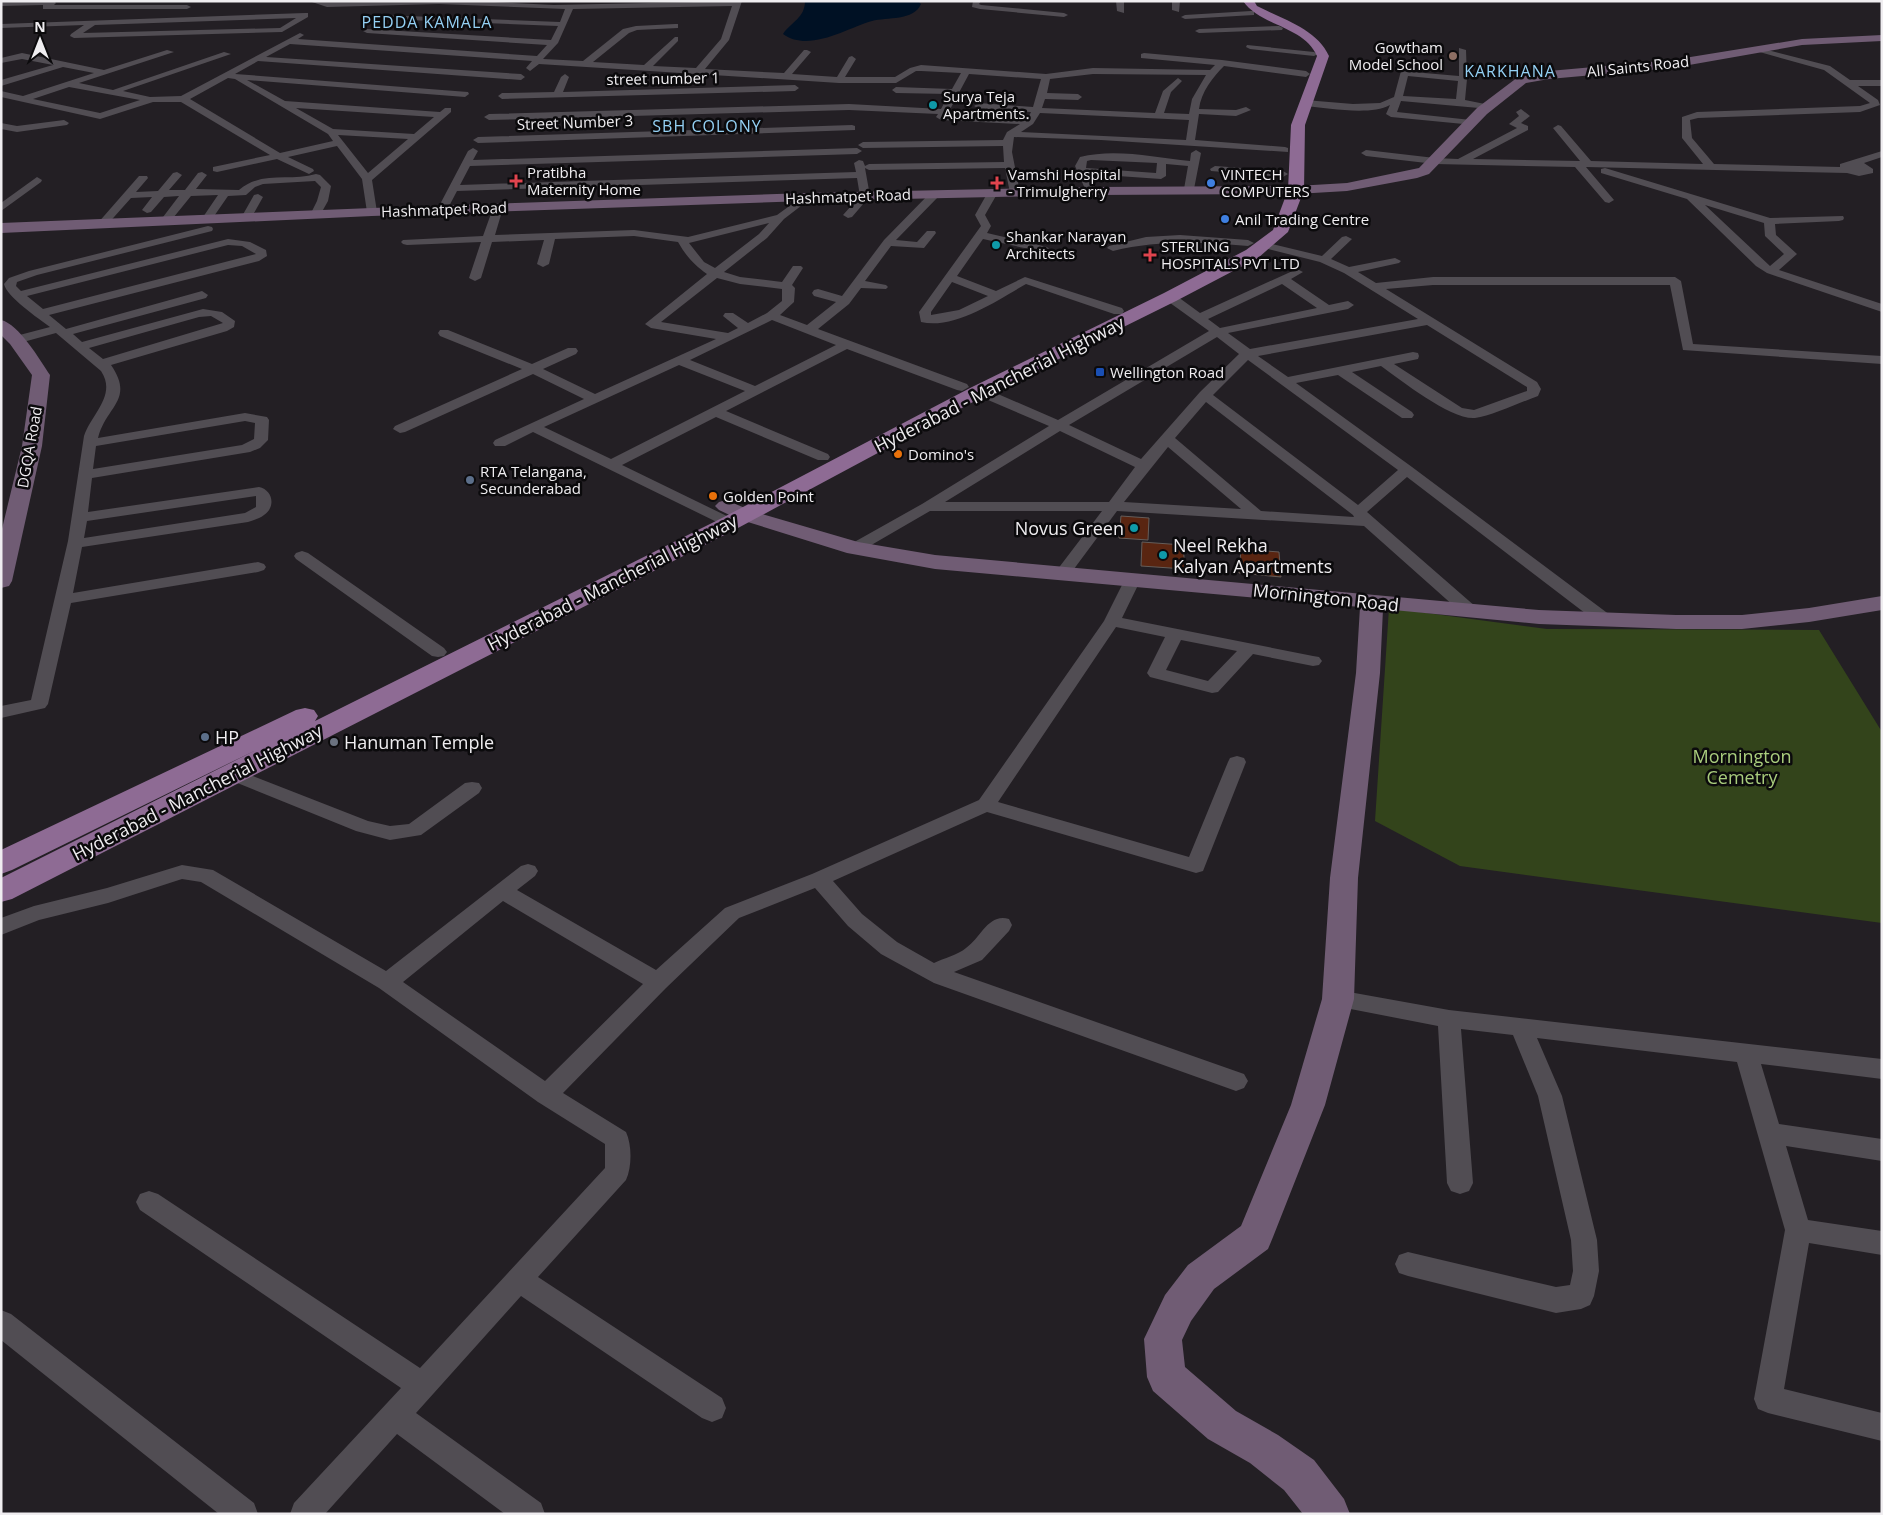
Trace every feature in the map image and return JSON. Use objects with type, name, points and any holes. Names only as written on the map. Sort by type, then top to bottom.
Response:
[{"type":"main road","points":[[1238,1],[1309,38],[1322,52],[1321,63],[1298,125],[1288,186]]},
{"type":"main road","points":[[1250,7],[1279,28],[1302,41],[1314,54],[1285,123],[1288,186]]},
{"type":"main road","name":"All Saints Road","points":[[1288,186],[1364,184],[1417,174],[1431,164],[1488,107],[1522,80],[1549,75],[1672,64],[1812,41],[1882,38]]},
{"type":"main road","name":"Hashmatpet Road","points":[[1094,191],[1288,186]]},
{"type":"main road","name":"Hashmatpet Road","points":[[1,228],[165,221],[207,224],[246,218],[372,212],[806,197],[1288,186]]},
{"type":"main road","name":"Hyderabad - Mancherial Highway","points":[[1,863],[728,514],[823,457],[1170,297],[1252,254],[1263,231],[1278,210],[1288,186]]},
{"type":"main road","name":"Hyderabad - Mancherial Highway","points":[[1,891],[232,774],[1118,311],[1256,244]]},
{"type":"main road","name":"DGQA Road","points":[[1,325],[16,340],[41,375],[32,446],[1,581]]},
{"type":"main road","name":"Mornington Road","points":[[728,514],[855,548],[935,562],[1539,617],[1676,622],[1742,622],[1809,615],[1882,602]]},
{"type":"main road","points":[[1329,1514],[1299,1475],[1264,1449],[1222,1425],[1167,1377],[1163,1339],[1178,1308],[1201,1277],[1255,1237],[1308,1105],[1338,999],[1344,878],[1368,673],[1372,601]]},
{"type":"street","points":[[313,1],[327,5],[494,2],[554,7],[616,4],[737,3],[725,40],[698,71]]},
{"type":"street","points":[[554,7],[561,1]]},
{"type":"street","points":[[977,1],[975,5],[980,7],[1064,15]]},
{"type":"street","points":[[1120,1],[1121,11]]},
{"type":"street","points":[[1176,1],[1176,10]]},
{"type":"street","points":[[1,4],[104,7],[193,6]]},
{"type":"street","points":[[227,17],[234,6]]},
{"type":"street","points":[[80,23],[104,7]]},
{"type":"street","points":[[442,210],[490,118],[521,78],[554,43],[567,19],[570,7]]},
{"type":"street","points":[[1185,17],[1250,7]]},
{"type":"street","points":[[1,26],[93,22],[227,17],[291,12],[306,15],[282,30],[74,36],[93,22]]},
{"type":"street","points":[[381,17],[567,19]]},
{"type":"street","points":[[585,64],[626,31],[636,28],[675,26]]},
{"type":"street","points":[[1199,31],[1279,28]]},
{"type":"street","points":[[367,31],[554,43]]},
{"type":"street","points":[[358,66],[413,34]]},
{"type":"street","points":[[183,100],[234,76],[300,35]]},
{"type":"street","points":[[424,71],[478,38]]},
{"type":"street","points":[[646,68],[674,39]]},
{"type":"street","points":[[290,41],[585,64],[839,80],[896,80],[914,68],[966,72],[997,70],[1046,77],[1092,74],[1212,73]]},
{"type":"street","points":[[1250,47],[1314,54]]},
{"type":"street","points":[[1460,102],[1462,50]]},
{"type":"street","points":[[1711,167],[1687,138],[1685,119],[1697,115],[1860,109],[1874,105],[1875,102],[1858,92],[1850,83],[1822,66],[1759,50]]},
{"type":"street","points":[[407,58],[419,51]]},
{"type":"street","points":[[1,61],[35,52]]},
{"type":"street","points":[[22,99],[170,52]]},
{"type":"street","points":[[114,92],[231,55],[201,52]]},
{"type":"street","points":[[785,77],[807,52]]},
{"type":"street","points":[[138,54],[156,56]]},
{"type":"street","points":[[22,56],[104,72]]},
{"type":"street","points":[[1144,56],[1222,63],[1306,74]]},
{"type":"street","points":[[839,80],[852,58]]},
{"type":"street","points":[[259,59],[521,78]]},
{"type":"street","points":[[1189,188],[1194,164],[1194,114],[1212,73],[1222,63]]},
{"type":"street","points":[[1,83],[64,64]]},
{"type":"street","points":[[743,74],[751,66]]},
{"type":"street","points":[[966,72],[941,116],[942,118],[1029,122]]},
{"type":"street","points":[[1462,79],[1404,73],[1398,98],[1391,114],[1471,123]]},
{"type":"street","points":[[367,179],[488,75]]},
{"type":"street","points":[[234,76],[471,90]]},
{"type":"street","points":[[234,76],[331,132],[367,179],[372,212]]},
{"type":"street","points":[[557,95],[565,77]]},
{"type":"street","points":[[1008,139],[1029,122],[1036,111],[1046,77]]},
{"type":"street","points":[[579,205],[615,80]]},
{"type":"street","points":[[660,92],[664,80]]},
{"type":"street","points":[[1158,116],[1167,91],[1178,81]]},
{"type":"street","points":[[1850,83],[1882,83]]},
{"type":"street","points":[[69,84],[152,99],[168,98],[183,100],[314,176],[326,186],[323,203],[315,215]]},
{"type":"street","name":"street number 1","points":[[490,118],[557,95],[814,88]]},
{"type":"street","points":[[1034,88],[1078,104],[1158,116],[1236,114],[1246,110]]},
{"type":"street","points":[[896,90],[955,92]]},
{"type":"street","points":[[715,200],[716,133],[719,111],[718,91]]},
{"type":"street","points":[[1,94],[100,116],[152,99]]},
{"type":"street","points":[[988,120],[1001,98]]},
{"type":"street","points":[[1306,103],[1352,107],[1382,106],[1398,98],[1460,102],[1488,107]]},
{"type":"street","points":[[282,104],[442,115]]},
{"type":"street","points":[[979,106],[1036,111],[1078,104]]},
{"type":"street","points":[[1077,126],[1078,104]]},
{"type":"street","points":[[490,118],[849,107],[944,112]]},
{"type":"street","points":[[848,215],[865,196],[861,175],[860,148],[852,128],[849,107]]},
{"type":"street","points":[[1460,161],[1525,128],[1514,124],[1525,116],[1520,112]]},
{"type":"street","name":"Street Number 3","points":[[490,118],[591,160],[716,133],[852,128]]},
{"type":"street","points":[[1,126],[17,130],[64,122]]},
{"type":"street","points":[[1558,128],[1609,200]]},
{"type":"street","points":[[331,132],[416,137]]},
{"type":"street","points":[[453,188],[591,160],[716,168],[860,148],[1008,139],[1101,137],[1286,150]]},
{"type":"street","points":[[1008,139],[1015,193]]},
{"type":"street","points":[[217,169],[339,143]]},
{"type":"street","points":[[1366,153],[1431,164],[1460,161],[1711,167],[1864,166],[1874,175]]},
{"type":"street","points":[[1850,167],[1870,156],[1882,154]]},
{"type":"street","points":[[1094,191],[1080,166],[1083,159],[1093,156],[1194,164]]},
{"type":"street","points":[[468,163],[591,160],[861,175]]},
{"type":"street","points":[[1083,171],[1161,176],[1161,164]]},
{"type":"street","points":[[1583,164],[1769,221],[1840,218]]},
{"type":"street","points":[[869,167],[1010,165]]},
{"type":"street","points":[[1215,169],[1288,186]]},
{"type":"street","points":[[147,210],[177,175]]},
{"type":"street","points":[[165,221],[202,175]]},
{"type":"street","points":[[128,195],[244,192],[251,184],[261,181],[314,176]]},
{"type":"street","points":[[102,224],[143,178]]},
{"type":"street","points":[[1,208],[37,180]]},
{"type":"street","points":[[1,712],[39,704],[80,518],[85,475],[94,427],[114,393],[114,380],[101,364],[82,346],[18,295],[10,287],[10,284],[22,276],[207,224],[226,181]]},
{"type":"street","points":[[809,330],[845,301],[892,238],[935,194]]},
{"type":"street","points":[[925,319],[925,312],[986,226],[981,218],[982,211],[992,194]]},
{"type":"street","points":[[246,218],[258,197]]},
{"type":"street","points":[[730,337],[651,324],[763,236],[781,217],[806,197]]},
{"type":"street","points":[[1691,197],[1760,264],[1771,271],[1882,308]]},
{"type":"street","points":[[475,278],[498,208]]},
{"type":"street","points":[[407,242],[634,233],[682,240],[781,217]]},
{"type":"street","points":[[1769,221],[1771,236],[1791,254],[1771,271]]},
{"type":"street","points":[[980,235],[1043,249]]},
{"type":"street","points":[[543,264],[550,236]]},
{"type":"street","points":[[892,238],[920,246],[929,236]]},
{"type":"street","points":[[1194,239],[1221,251]]},
{"type":"street","points":[[1113,248],[1140,240],[1194,239],[1256,244],[1324,260],[1348,271],[1375,287],[1534,389],[1533,393],[1476,414],[1467,414],[1457,411],[1382,362]]},
{"type":"street","points":[[1324,260],[1346,239]]},
{"type":"street","points":[[682,240],[690,256],[714,274],[739,281],[786,286]]},
{"type":"street","points":[[18,295],[228,242],[239,241],[249,244],[262,252],[261,256],[255,259],[42,313]]},
{"type":"street","points":[[1348,271],[1395,261]]},
{"type":"street","points":[[786,286],[797,268]]},
{"type":"street","points":[[1199,318],[1297,272]]},
{"type":"street","points":[[950,277],[996,295]]},
{"type":"street","points":[[1283,279],[1327,309]]},
{"type":"street","points":[[913,328],[925,319],[944,318],[966,310],[1025,280],[1118,311]]},
{"type":"street","points":[[1375,287],[1433,281],[1675,281],[1687,347],[1882,360]]},
{"type":"street","points":[[859,284],[882,287]]},
{"type":"street","points":[[500,443],[593,398],[680,361],[771,316],[788,302],[788,288],[786,286]]},
{"type":"street","points":[[818,292],[845,301]]},
{"type":"street","points":[[16,340],[61,331],[202,295]]},
{"type":"street","points":[[1170,297],[1407,470],[1604,619]]},
{"type":"street","points":[[855,548],[927,507],[1059,425],[1216,332],[1348,305]]},
{"type":"street","points":[[82,346],[210,311],[217,313],[229,321],[230,324],[223,328],[101,364]]},
{"type":"street","points":[[729,316],[747,328]]},
{"type":"street","points":[[771,316],[970,389],[1059,425],[1143,466]]},
{"type":"street","points":[[1062,574],[1143,466],[1205,395],[1246,354],[1429,321]]},
{"type":"street","points":[[444,333],[533,369],[593,398]]},
{"type":"street","points":[[613,464],[847,344]]},
{"type":"street","points":[[400,429],[572,351]]},
{"type":"street","points":[[1286,381],[1413,356]]},
{"type":"street","points":[[680,361],[756,391]]},
{"type":"street","points":[[1340,370],[1407,415]]},
{"type":"street","points":[[1205,395],[1363,517],[1470,611]]},
{"type":"street","points":[[714,411],[823,457]]},
{"type":"street","points":[[85,475],[245,449],[261,440],[262,420],[245,417],[91,443]]},
{"type":"street","points":[[533,427],[728,514]]},
{"type":"street","points":[[1167,439],[1258,515]]},
{"type":"street","points":[[927,507],[1114,506],[1258,515],[1363,517],[1407,470]]},
{"type":"street","points":[[74,544],[248,517],[260,513],[265,508],[264,495],[259,491],[248,492],[80,518]]},
{"type":"street","points":[[302,556],[438,652]]},
{"type":"street","points":[[62,600],[258,566]]},
{"type":"street","points":[[546,1095],[658,982],[732,913],[819,879],[986,805],[1112,621],[1133,579]]},
{"type":"street","points":[[1112,621],[1313,661]]},
{"type":"street","points":[[1175,634],[1156,673],[1212,688],[1248,648]]},
{"type":"street","points":[[986,805],[1196,866],[1237,762]]},
{"type":"street","points":[[232,774],[363,826],[390,833],[414,830],[472,788]]},
{"type":"street","points":[[387,982],[528,871]]},
{"type":"street","points":[[1,927],[34,914],[108,895],[182,872],[206,875],[387,982],[546,1095],[617,1139],[617,1172],[305,1514]]},
{"type":"street","points":[[819,879],[855,920],[889,948],[934,972],[1236,1081]]},
{"type":"street","points":[[502,891],[658,982]]},
{"type":"street","points":[[934,972],[974,954],[1000,925]]},
{"type":"street","points":[[1338,999],[1449,1019],[1882,1068]]},
{"type":"street","points":[[1449,1019],[1460,1183]]},
{"type":"street","points":[[1408,1264],[1556,1300],[1581,1296],[1586,1271],[1584,1240],[1550,1096],[1521,1027]]},
{"type":"street","points":[[1746,1052],[1798,1230],[1768,1399],[1882,1427]]},
{"type":"street","points":[[1771,1133],[1882,1150]]},
{"type":"street","points":[[149,1202],[421,1385]]},
{"type":"street","points":[[1798,1230],[1882,1243]]},
{"type":"street","points":[[519,1279],[712,1408]]},
{"type":"street","points":[[1,1323],[243,1514]]},
{"type":"street","points":[[395,1415],[530,1514]]},
{"type":"green space","name":"Mornington Cemetry","points":[[1389,608],[1547,629],[1819,630],[1882,732],[1882,923],[1460,866],[1375,821]]},
{"type":"water","points":[[805,1],[918,1],[921,4],[906,16],[872,21],[828,37],[804,41],[793,39],[783,34],[803,12]]},
{"type":"building","name":"Novus Green","points":[[1121,516],[1149,518],[1148,540],[1119,538]]},
{"type":"building","name":"Neel Rekha Kalyan Apartments","points":[[1142,542],[1183,545],[1185,569],[1141,566]]},
{"type":"building","points":[[1241,549],[1279,552],[1281,577],[1239,573]]},
{"type":"place","name":"Gowtham Model School","points":[[1453,56]]},
{"type":"place","name":"Surya Teja Apartments.","points":[[933,105]]},
{"type":"place","name":"Pratibha Maternity Home","points":[[516,181]]},
{"type":"place","name":"Vamshi Hospital - Trimulgherry","points":[[997,183]]},
{"type":"place","name":"VINTECH COMPUTERS","points":[[1211,183]]},
{"type":"place","name":"Anil Trading Centre","points":[[1225,219]]},
{"type":"place","name":"Shankar Narayan Architects","points":[[996,245]]},
{"type":"place","name":"STERLING HOSPITALS PVT LTD","points":[[1150,255]]},
{"type":"place","name":"Wellington Road","points":[[1100,372]]},
{"type":"place","name":"Domino's","points":[[898,454]]},
{"type":"place","name":"RTA Telangana, Secunderabad","points":[[470,480]]},
{"type":"place","name":"Golden Point","points":[[713,496]]},
{"type":"place","name":"Novus Green","points":[[1134,528]]},
{"type":"place","name":"Neel Rekha Kalyan Apartments","points":[[1163,555]]},
{"type":"place","name":"HP","points":[[205,737]]},
{"type":"place","name":"Hanuman Temple","points":[[334,742]]},
{"type":"district","name":"PEDDA KAMALA","points":[[427,22]]},
{"type":"district","name":"KARKHANA","points":[[1510,71]]},
{"type":"district","name":"SBH COLONY","points":[[707,126]]}]
